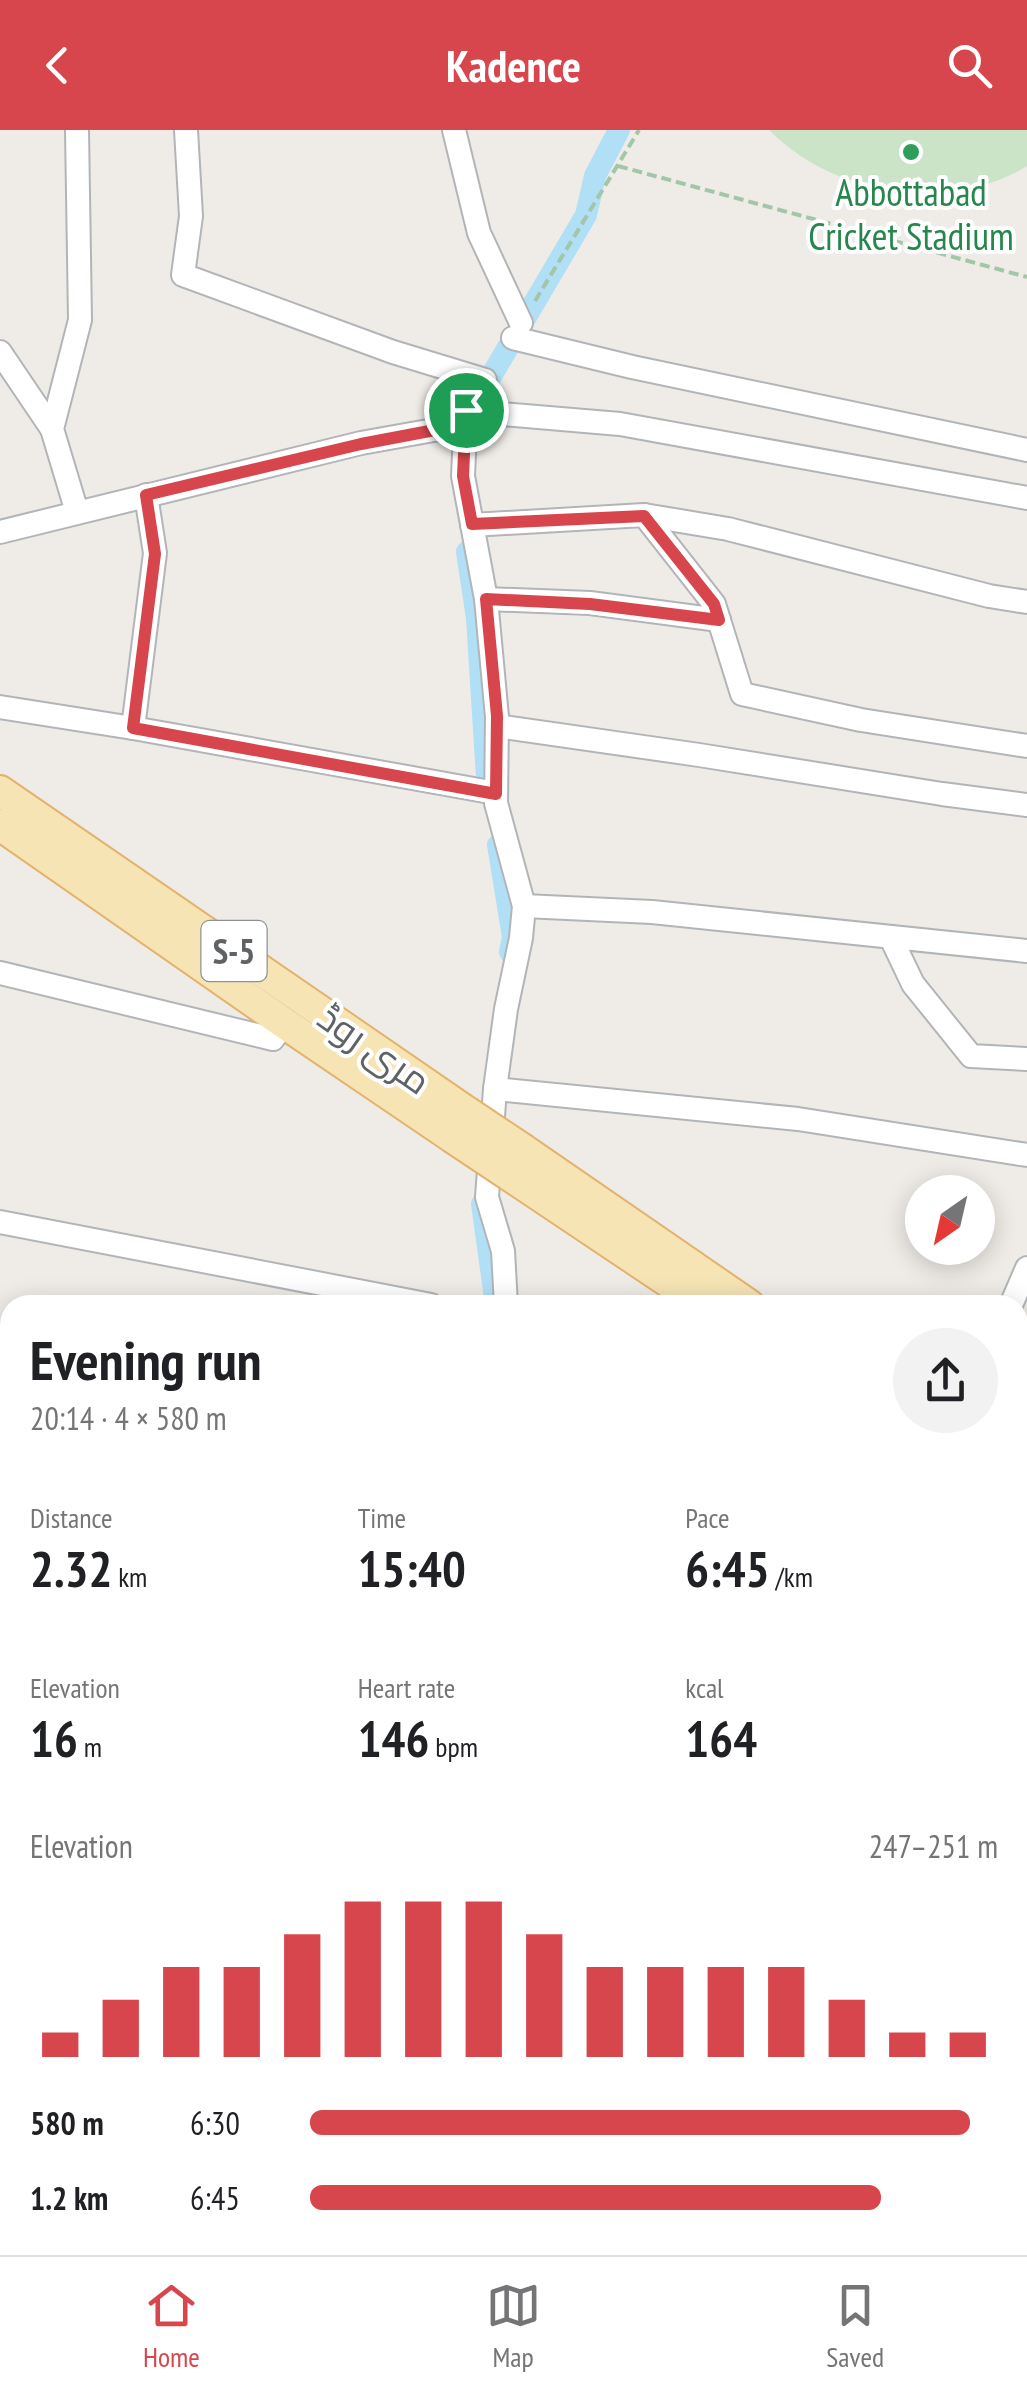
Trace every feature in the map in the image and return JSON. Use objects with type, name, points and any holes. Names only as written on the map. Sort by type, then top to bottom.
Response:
[{"type":"main road","name":"مری روڈ","points":[[0,792],[460,1124],[733,1295]]},
{"type":"main road","name":"مری روڈ","points":[[0,825],[284,1023],[460,1124]]},
{"type":"main road","name":"مری روڈ","points":[[516,1162],[690,1295]]},
{"type":"street","points":[[52,430],[80,320],[78,130]]},
{"type":"street","points":[[186,130],[192,216],[183,276],[392,352],[485,380]]},
{"type":"street","points":[[454,130],[479,233],[517,331],[632,367],[1027,450]]},
{"type":"street","points":[[0,352],[52,430],[77,512]]},
{"type":"street","points":[[0,532],[361,444],[456,426],[466,410]]},
{"type":"street","points":[[466,410],[620,424],[1027,498]]},
{"type":"street","points":[[466,410],[463,476],[486,599],[497,726],[496,804],[524,906],[495,1090],[487,1197],[503,1251],[505,1295]]},
{"type":"street","points":[[133,728],[155,554],[146,495]]},
{"type":"street","points":[[472,524],[644,516],[728,529],[1027,602]]},
{"type":"street","points":[[644,516],[714,604],[742,694],[860,720],[1027,746]]},
{"type":"street","points":[[486,599],[590,604],[719,620]]},
{"type":"street","points":[[0,707],[496,794]]},
{"type":"street","points":[[497,726],[1027,804]]},
{"type":"street","points":[[0,849],[40,852]]},
{"type":"street","points":[[524,906],[652,912],[1027,951]]},
{"type":"street","points":[[892,938],[914,984],[971,1056],[1027,1059]]},
{"type":"street","points":[[0,973],[273,1039],[284,1023]]},
{"type":"street","points":[[495,1090],[798,1119],[1027,1155]]},
{"type":"street","points":[[0,1222],[379,1295]]},
{"type":"street","points":[[1015,1295],[1027,1268]]},
{"type":"path","points":[[517,331],[638,130]]},
{"type":"path","points":[[618,166],[1027,277]]},
{"type":"green space","name":"Abbottabad Cricket Stadium","points":[[769,130],[1027,130],[1027,166],[996,181],[962,190],[892,191],[825,170]]},
{"type":"waterway","points":[[456,426],[461,404],[490,378],[586,215],[595,176],[619,130]]},
{"type":"waterway","points":[[467,552],[477,618],[488,794]]},
{"type":"waterway","points":[[498,845],[513,937],[510,952]]},
{"type":"waterway","points":[[482,1204],[495,1295]]},
{"type":"place","name":"Abbottabad Cricket Stadium","points":[[911,152]]},
{"type":"route","points":[[466,410],[463,476],[472,524],[644,516],[714,604],[719,620],[590,604],[486,599],[497,716],[496,794],[133,728],[155,554],[146,495],[361,444],[456,426],[466,410]]}]
